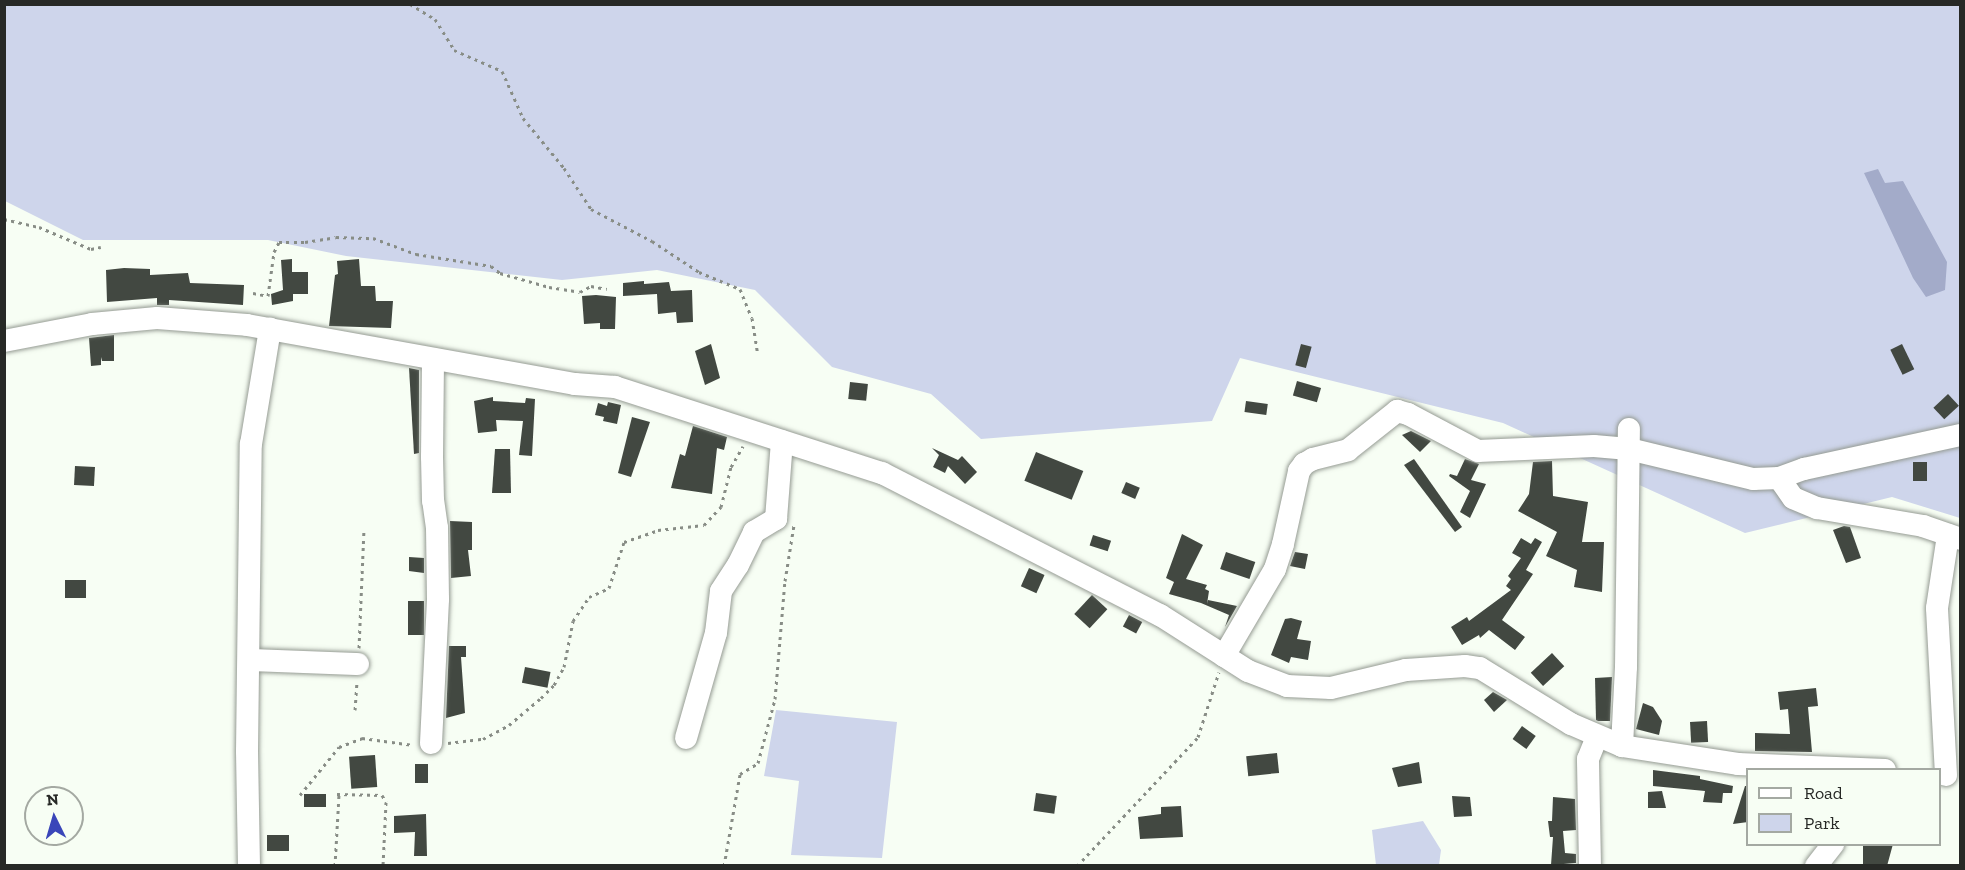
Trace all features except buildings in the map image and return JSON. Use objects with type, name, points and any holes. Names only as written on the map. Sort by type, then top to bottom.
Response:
[{"type":"street","points":[[4,341],[92,324],[157,318],[270,329],[575,384],[615,387],[882,473],[1160,615],[1248,671],[1287,686],[1331,688],[1406,670],[1449,665],[1480,668],[1597,737],[1622,746],[1774,768],[1850,768]]},
{"type":"street","points":[[249,866],[251,444],[270,329]]},
{"type":"street","points":[[431,743],[438,599],[437,528],[432,468],[433,358]]},
{"type":"street","points":[[1224,656],[1275,569],[1283,544],[1299,471],[1304,464],[1313,459],[1348,450],[1363,441],[1397,411],[1408,414],[1478,450],[1594,446],[1629,439],[1753,479],[1779,478],[1804,469],[1960,435]]},
{"type":"street","points":[[1622,746],[1626,667],[1629,439]]},
{"type":"street","points":[[686,738],[716,633],[721,591],[738,565],[754,532],[776,519],[782,441]]},
{"type":"street","points":[[1779,478],[1793,498],[1817,508],[1923,526],[1954,538],[1937,608],[1949,775]]},
{"type":"street","points":[[249,660],[358,664]]},
{"type":"street","points":[[1590,866],[1588,759],[1597,737]]},
{"type":"street","points":[[1816,866],[1831,846]]},
{"type":"path","points":[[410,4],[435,19],[454,50],[502,71],[523,118],[564,168],[591,209],[652,241],[699,272],[740,289],[752,318],[758,354]]},
{"type":"path","points":[[4,219],[39,227],[91,249],[101,247]]},
{"type":"path","points":[[252,293],[268,296],[274,252],[279,242],[304,242],[336,237],[373,238],[417,254],[491,266],[500,273],[549,287],[580,292],[591,286],[607,289]]},
{"type":"path","points":[[300,795],[339,747],[362,738],[411,746],[431,743],[460,744],[483,739],[508,725],[554,685],[564,667],[573,621],[589,597],[609,588],[624,542],[658,530],[704,525],[721,507],[731,467],[751,431]]},
{"type":"path","points":[[724,866],[740,774],[758,763],[775,699],[785,581],[795,520]]},
{"type":"path","points":[[356,710],[364,531]]},
{"type":"path","points":[[1077,866],[1198,736],[1224,656]]},
{"type":"path","points":[[335,866],[338,794],[382,795],[386,802],[383,866]]},
{"type":"green space","points":[[4,5],[1960,5],[1960,518],[1892,497],[1745,533],[1503,423],[1240,358],[1212,421],[981,439],[931,394],[832,367],[755,290],[657,270],[562,280],[346,256],[268,240],[83,240],[5,201]]},
{"type":"green space","points":[[776,710],[897,722],[882,858],[791,855],[799,781],[764,776]]},
{"type":"green space","points":[[1423,821],[1441,850],[1439,865],[1376,865],[1372,830]]},
{"type":"shaded area","points":[[1878,169],[1885,183],[1903,181],[1947,262],[1945,290],[1926,297],[1913,278],[1864,173]]}]
